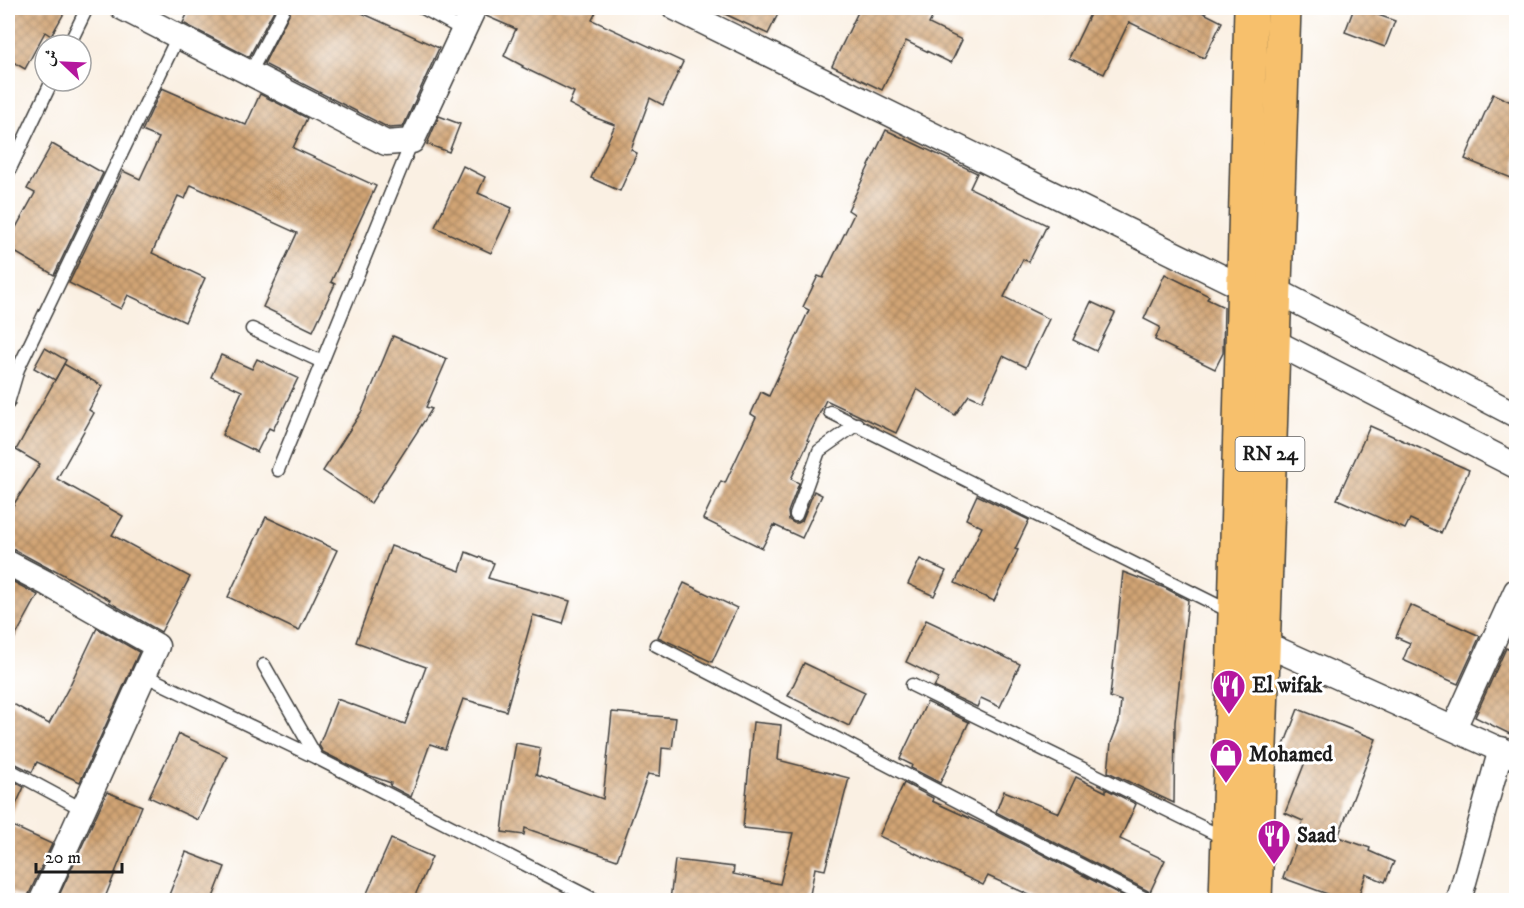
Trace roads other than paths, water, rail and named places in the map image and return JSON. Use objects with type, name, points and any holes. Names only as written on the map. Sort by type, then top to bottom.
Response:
[{"type":"highway","name":"RN 24","points":[[1251,8],[1259,289],[1273,341],[1255,900]]},
{"type":"highway","name":"RN 24","points":[[1226,900],[1235,614],[1259,289],[1284,8]]},
{"type":"street","points":[[123,8],[386,143],[412,141],[474,8]]},
{"type":"street","points":[[675,8],[1259,289],[1516,416]]},
{"type":"street","points":[[1273,341],[1516,466]]},
{"type":"street","points":[[8,563],[157,646],[42,900]]},
{"type":"street","points":[[1454,728],[1516,591]]},
{"type":"street","points":[[1263,643],[1509,753],[1459,900]]},
{"type":"lane","points":[[75,33],[87,8]]},
{"type":"lane","points":[[250,73],[284,8]]},
{"type":"lane","points":[[423,8],[463,30]]},
{"type":"lane","points":[[8,403],[18,369],[178,36]]},
{"type":"lane","points":[[8,172],[46,93]]},
{"type":"lane","points":[[278,470],[412,141]]},
{"type":"lane","points":[[252,329],[322,362]]},
{"type":"lane","points":[[830,412],[1235,614]]},
{"type":"lane","points":[[796,515],[819,451],[857,424]]},
{"type":"lane","points":[[656,645],[1148,900]]},
{"type":"lane","points":[[264,664],[317,758]]},
{"type":"lane","points":[[144,675],[317,758],[595,900]]},
{"type":"lane","points":[[912,685],[1228,840]]},
{"type":"lane","points":[[8,769],[84,810]]},
{"type":"place","name":"El wifak","points":[[1229,715]]},
{"type":"place","name":"Mohamed","points":[[1226,784]]},
{"type":"place","name":"Saad","points":[[1274,865]]}]
